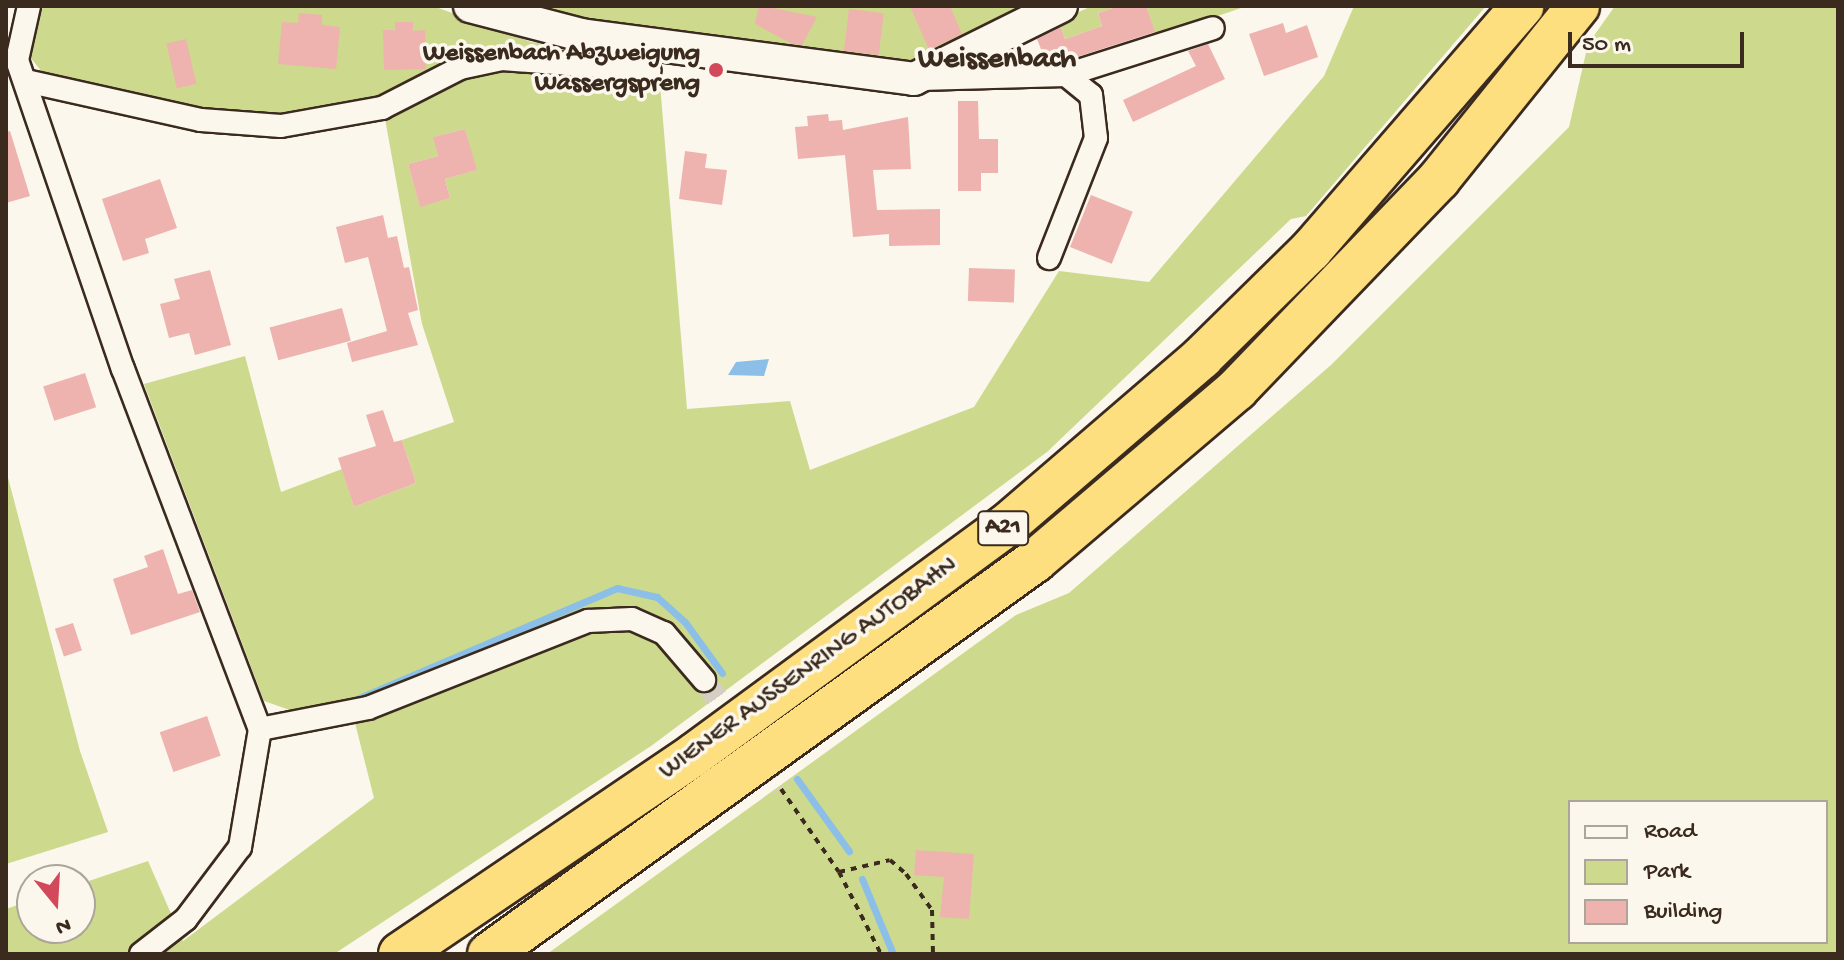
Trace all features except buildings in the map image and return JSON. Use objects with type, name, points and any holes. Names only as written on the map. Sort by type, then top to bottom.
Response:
[{"type":"highway","name":"WIENER AUSSENRING AUTOBAHN","points":[[400,954],[695,754],[1007,525],[1202,357],[1311,250],[1522,6]]},
{"type":"highway","name":"WIENER AUSSENRING AUTOBAHN","points":[[489,954],[1022,570],[1225,399],[1358,268],[1571,16]]},
{"type":"street","points":[[29,6],[12,60],[26,81],[123,369],[260,729],[240,847],[186,919],[141,954]]},
{"type":"street","points":[[470,6],[581,35],[914,79],[1056,77],[1213,28]]},
{"type":"street","points":[[914,79],[1061,6]]},
{"type":"street","points":[[26,81],[201,120],[281,126],[382,108],[460,68],[502,59],[650,70]]},
{"type":"street","points":[[1049,258],[1096,138],[1091,95],[1056,77]]},
{"type":"street","points":[[260,729],[368,708],[588,621],[632,619],[664,633],[704,680]]},
{"type":"path","points":[[781,789],[839,872],[881,954]]},
{"type":"path","points":[[839,872],[890,860],[906,874],[932,910],[933,954]]},
{"type":"green space","points":[[39,6],[433,6],[531,42],[658,60],[687,409],[790,401],[810,470],[974,407],[1059,271],[1149,282],[1324,76],[1354,6],[1486,6],[1306,216],[1291,219],[1047,452],[651,746],[334,954],[6,954],[6,909],[16,906],[16,944],[96,944],[96,879],[148,861],[183,941],[374,798],[354,719],[637,610],[600,608],[334,711],[304,715],[264,701],[144,384],[245,356],[281,492],[342,469],[354,507],[416,483],[402,440],[454,422],[422,324],[382,102],[288,118],[198,112],[47,78],[29,56]],"holes":[[[465,129],[476,170],[445,179],[450,198],[420,206],[408,164],[438,156],[434,137]]]},
{"type":"green space","points":[[512,6],[1034,6],[912,62],[595,26]]},
{"type":"green space","points":[[1092,6],[1119,6],[1098,13],[1102,26],[1065,39],[1059,21]]},
{"type":"green space","points":[[1146,6],[1247,6],[1156,37]]},
{"type":"green space","points":[[1615,6],[1838,6],[1838,954],[547,954],[1016,615],[1069,593],[1331,365],[1569,127],[1588,44]]},
{"type":"green space","points":[[6,470],[80,751],[108,832],[6,864]]},
{"type":"water","points":[[769,359],[764,376],[728,375],[736,362]]},
{"type":"waterway","points":[[352,701],[617,588],[657,597],[685,622],[722,673]]},
{"type":"waterway","points":[[797,779],[849,851]]},
{"type":"waterway","points":[[862,879],[893,954]]},
{"type":"tunnel","points":[[704,680],[781,789]]},
{"type":"place","name":"Weissenbach Abzweigung Wassergspreng","points":[[716,70]]},
{"type":"district","name":"Weissenbach","points":[[997,61]]}]
